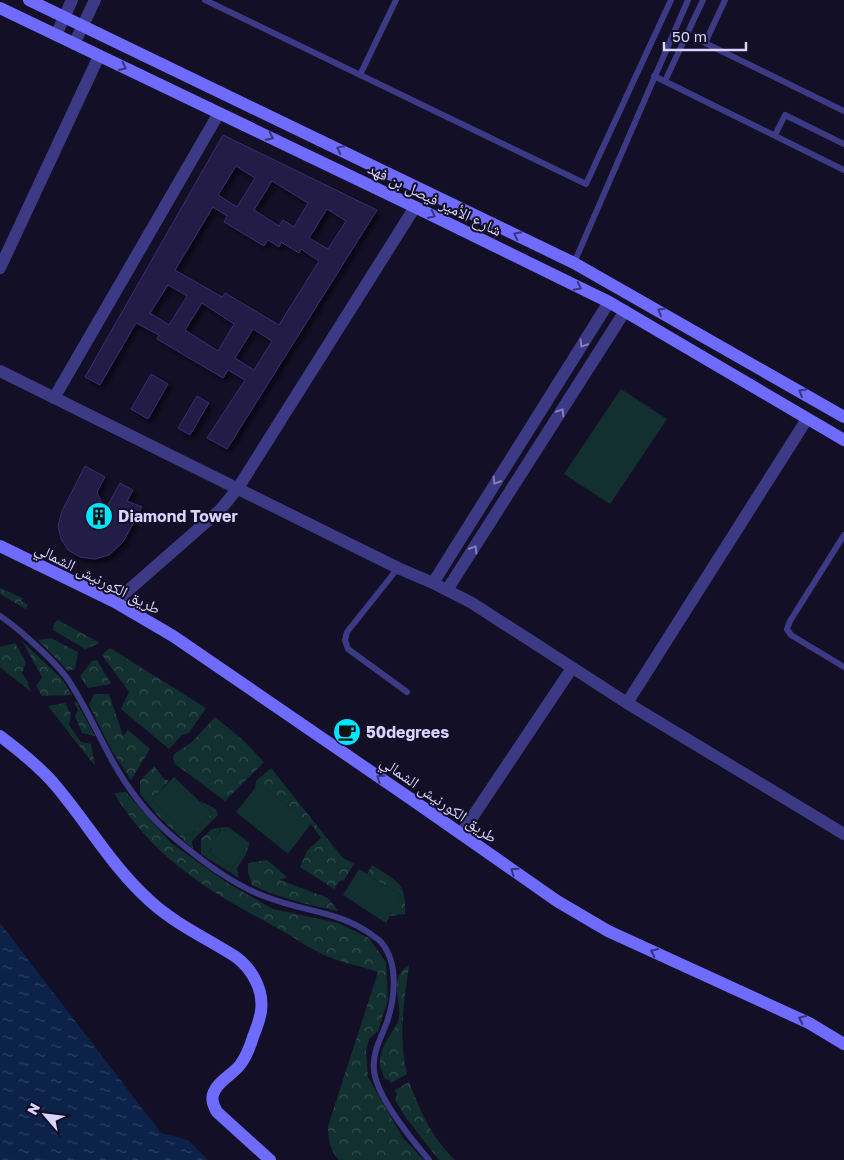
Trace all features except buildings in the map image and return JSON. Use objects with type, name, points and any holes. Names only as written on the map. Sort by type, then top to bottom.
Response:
[{"type":"main road","name":"شارع الأمير فيصل بن فهد","points":[[28,0],[574,262],[844,417]]},
{"type":"main road","name":"شارع الأمير فيصل بن فهد","points":[[0,8],[415,206],[608,302],[844,440]]},
{"type":"main road","name":"طريق الكورنيش الشمالي","points":[[0,546],[115,602],[174,636],[557,901],[608,931],[809,1022],[844,1044]]},
{"type":"main road","points":[[0,736],[29,758],[55,785],[112,860],[151,902],[171,918],[246,964],[254,976],[260,993],[262,1010],[257,1027],[249,1049],[240,1065],[214,1090],[212,1102],[217,1112],[270,1160]]},
{"type":"street","points":[[56,35],[72,0]]},
{"type":"street","points":[[74,44],[95,0]]},
{"type":"street","points":[[0,268],[98,56]]},
{"type":"street","points":[[54,398],[218,113]]},
{"type":"street","points":[[115,602],[221,509],[238,488],[415,206]]},
{"type":"street","points":[[432,583],[608,302]]},
{"type":"street","points":[[447,590],[625,311]]},
{"type":"street","points":[[0,372],[398,568],[447,590],[472,604],[626,704],[844,834]]},
{"type":"street","points":[[626,704],[807,419]]},
{"type":"street","points":[[461,834],[572,668]]},
{"type":"lane","points":[[205,0],[586,184],[671,0]]},
{"type":"lane","points":[[360,75],[396,0]]},
{"type":"lane","points":[[574,262],[688,0]]},
{"type":"lane","points":[[665,81],[703,0]]},
{"type":"lane","points":[[725,0],[705,43],[844,111]]},
{"type":"lane","points":[[654,76],[844,170]]},
{"type":"lane","points":[[775,136],[785,115],[844,144]]},
{"type":"lane","points":[[844,534],[790,620],[787,629],[791,635],[844,667]]},
{"type":"lane","points":[[398,568],[347,632],[345,640],[348,649],[407,692]]},
{"type":"lane","points":[[0,616],[10,622],[40,649],[68,680],[92,719],[119,771],[139,802],[170,834],[208,864],[247,889],[271,899],[342,918],[362,928],[381,942],[392,962],[394,982],[392,1005],[374,1059],[374,1072],[380,1091],[413,1141],[430,1160]]},
{"type":"green space","points":[[621,389],[667,419],[610,504],[564,474]]},
{"type":"green space","points":[[0,588],[22,598],[21,601],[28,605],[26,609],[0,594]]},
{"type":"green space","points":[[57,620],[100,643],[85,649],[53,630]]},
{"type":"green space","points":[[51,638],[78,652],[75,669],[68,671],[38,640]]},
{"type":"green space","points":[[22,641],[62,679],[72,695],[42,696],[36,686],[42,677]]},
{"type":"green space","points":[[15,643],[26,662],[22,673],[31,692],[0,667],[0,647]]},
{"type":"green space","points":[[110,648],[206,708],[189,733],[182,735],[169,749],[121,709],[129,692],[102,655]]},
{"type":"green space","points":[[97,660],[111,684],[88,688],[80,676],[92,661]]},
{"type":"green space","points":[[94,694],[109,694],[123,736],[128,730],[150,749],[131,780],[112,751],[89,705]]},
{"type":"green space","points":[[76,701],[95,736],[82,733],[75,716],[78,710],[74,703]]},
{"type":"green space","points":[[65,703],[71,714],[69,725],[81,742],[91,744],[95,766],[48,706]]},
{"type":"green space","points":[[215,717],[243,740],[264,762],[225,801],[175,764],[173,758],[174,754],[192,742]]},
{"type":"green space","points":[[154,766],[164,779],[169,781],[152,800],[190,836],[212,813],[200,801],[216,809],[218,815],[192,841],[193,849],[159,817],[140,794],[140,781]]},
{"type":"green space","points":[[271,768],[342,857],[354,864],[344,880],[340,881],[334,889],[300,867],[307,851],[321,838],[311,824],[259,783],[255,788],[256,781]]},
{"type":"green space","points":[[174,777],[212,813],[190,836],[152,800]]},
{"type":"green space","points":[[259,783],[311,824],[288,854],[236,812]]},
{"type":"green space","points":[[126,792],[171,843],[229,884],[273,909],[338,923],[369,938],[386,962],[388,1000],[378,1031],[369,1039],[366,1051],[368,1077],[403,1138],[424,1160],[339,1160],[333,1153],[330,1144],[328,1126],[378,972],[319,953],[229,901],[186,872],[147,837],[130,817],[114,793]]},
{"type":"green space","points":[[228,827],[250,843],[232,868],[209,852],[212,848],[209,845],[222,829],[225,831]]},
{"type":"green space","points":[[228,827],[225,831],[221,829],[210,845],[212,847],[209,852],[232,868],[250,843],[245,856],[237,868],[239,878],[201,854],[201,839],[212,829]]},
{"type":"green space","points":[[267,860],[287,877],[280,880],[328,898],[338,911],[294,901],[252,885],[248,872],[248,863]]},
{"type":"green space","points":[[372,865],[394,879],[402,889],[405,914],[390,916],[402,896],[367,874]]},
{"type":"green space","points":[[359,869],[402,896],[386,923],[343,895]]},
{"type":"green space","points":[[409,965],[402,1033],[407,1074],[391,1083],[385,1079],[380,1066],[380,1060],[384,1045],[398,1022],[398,977]]},
{"type":"green space","points":[[409,1082],[422,1114],[433,1133],[455,1160],[439,1160],[406,1118],[395,1100],[397,1095],[395,1090]]},
{"type":"water","points":[[0,923],[161,1133],[188,1140],[208,1160],[0,1160]]},
{"type":"place","name":"Diamond Tower","points":[[99,516]]},
{"type":"place","name":"50degrees","points":[[347,732]]}]
